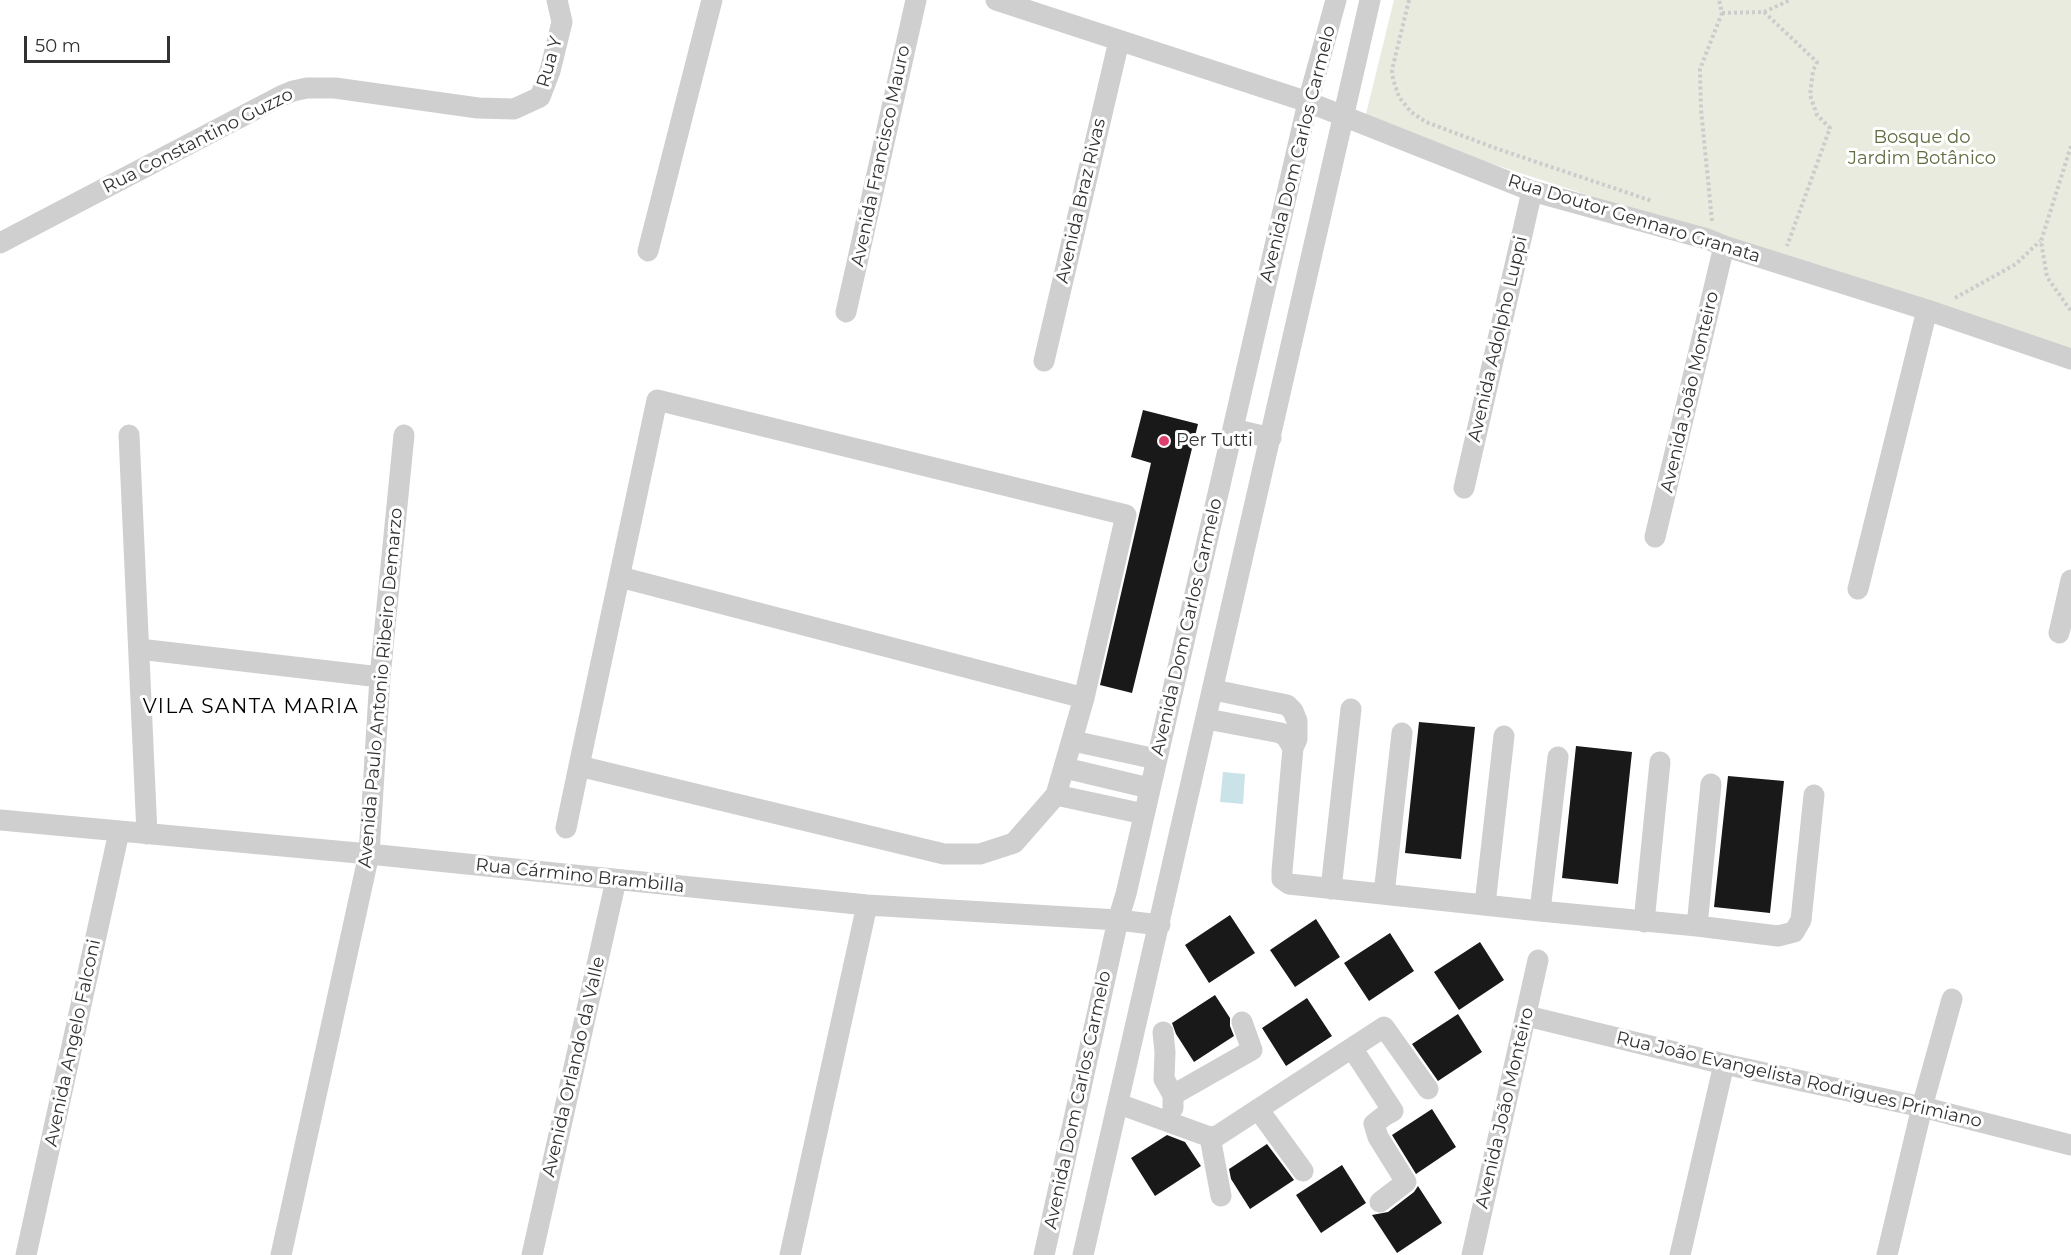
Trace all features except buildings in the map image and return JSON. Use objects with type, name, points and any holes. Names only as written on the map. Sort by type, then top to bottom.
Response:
[{"type":"street","name":"Rua Y","points":[[478,108],[514,109],[540,96],[550,71],[562,22],[557,0]]},
{"type":"street","points":[[648,251],[712,0]]},
{"type":"street","name":"Avenida Francisco Mauro","points":[[846,312],[916,0]]},
{"type":"street","name":"Rua Doutor Gennaro Granata","points":[[996,0],[1308,102],[1532,190],[1707,238],[1724,246],[1927,310],[2071,359]]},
{"type":"street","name":"Avenida Dom Carlos Carmelo","points":[[1044,1255],[1118,920],[1126,894],[1308,102],[1336,0]]},
{"type":"street","name":"Avenida Dom Carlos Carmelo","points":[[1083,1255],[1370,0]]},
{"type":"street","name":"Avenida Braz Rivas","points":[[1044,361],[1119,41]]},
{"type":"street","name":"Rua Constantino Guzzo","points":[[0,243],[293,91],[307,88],[335,88],[478,108]]},
{"type":"street","name":"Avenida Adolpho Luppi","points":[[1464,488],[1532,190]]},
{"type":"street","name":"Avenida João Monteiro","points":[[1655,537],[1724,246]]},
{"type":"street","points":[[1858,589],[1927,310]]},
{"type":"street","points":[[566,828],[579,766],[620,577],[657,400],[1126,515],[1084,698],[1056,795],[1014,843],[980,854],[944,854],[579,766]]},
{"type":"street","points":[[1233,429],[1271,438]]},
{"type":"street","points":[[129,435],[147,834]]},
{"type":"street","name":"Avenida Paulo Antonio Ribeiro Demarzo","points":[[281,1255],[369,854],[380,677],[404,435]]},
{"type":"street","points":[[620,577],[1084,698]]},
{"type":"street","points":[[2059,633],[2071,580]]},
{"type":"street","points":[[139,649],[380,677]]},
{"type":"street","points":[[1214,690],[1287,705],[1293,711],[1297,721],[1282,879],[1289,884],[1778,936],[1794,932],[1801,920],[1814,795]]},
{"type":"street","points":[[1331,889],[1351,709]]},
{"type":"street","points":[[1207,719],[1281,733],[1293,748]]},
{"type":"street","points":[[1384,894],[1402,733]]},
{"type":"street","points":[[1485,904],[1504,736]]},
{"type":"street","points":[[1073,741],[1156,759]]},
{"type":"street","points":[[1540,911],[1558,756]]},
{"type":"street","points":[[1644,922],[1660,762]]},
{"type":"street","points":[[1065,768],[1149,788]]},
{"type":"street","points":[[1697,926],[1712,784]]},
{"type":"street","points":[[1056,795],[1144,814]]},
{"type":"street","name":"Rua Cármino Brambilla","points":[[0,820],[369,854],[867,905],[1118,920],[1160,925]]},
{"type":"street","name":"Avenida Angelo Falconi","points":[[26,1255],[119,832]]},
{"type":"street","name":"Avenida Orlando da Valle","points":[[532,1255],[616,880]]},
{"type":"street","points":[[790,1255],[867,905]]},
{"type":"street","name":"Avenida João Monteiro","points":[[1472,1255],[1538,960]]},
{"type":"street","points":[[1887,1255],[1922,1107],[1952,999]]},
{"type":"street","name":"Rua João Evangelista Rodrigues Primiano","points":[[1527,1016],[1724,1065],[1922,1107],[2071,1145]]},
{"type":"street","points":[[1173,1095],[1252,1050],[1242,1022]]},
{"type":"street","points":[[1119,1104],[1210,1137],[1218,1136],[1384,1027],[1428,1089]]},
{"type":"street","points":[[1163,1032],[1164,1079],[1173,1095],[1174,1124]]},
{"type":"street","points":[[1352,1048],[1393,1112],[1374,1124],[1378,1137],[1406,1182],[1380,1202]]},
{"type":"street","points":[[1680,1255],[1724,1065]]},
{"type":"street","points":[[1258,1109],[1304,1171]]},
{"type":"street","points":[[1210,1137],[1221,1196]]},
{"type":"path","points":[[1409,0],[1392,70],[1399,97],[1411,112],[1426,122],[1495,148]]},
{"type":"path","points":[[1712,222],[1701,109],[1700,69],[1722,13],[1719,0]]},
{"type":"path","points":[[1722,13],[1764,12],[1790,0]]},
{"type":"path","points":[[1764,12],[1817,62],[1813,71],[1810,95],[1817,115],[1830,128],[1787,247]]},
{"type":"path","points":[[2071,146],[2041,241],[2047,277],[2071,311]]},
{"type":"path","points":[[1949,302],[2016,264],[2041,241]]},
{"type":"green space","name":"Bosque do Jardim Botânico","points":[[1394,0],[2071,0],[2071,353],[1364,122]]},
{"type":"water","points":[[1223,772],[1245,774],[1243,804],[1220,802]]},
{"type":"place","name":"Per Tutti","points":[[1164,441]]},
{"type":"district","name":"VILA SANTA MARIA","points":[[251,707]]}]
